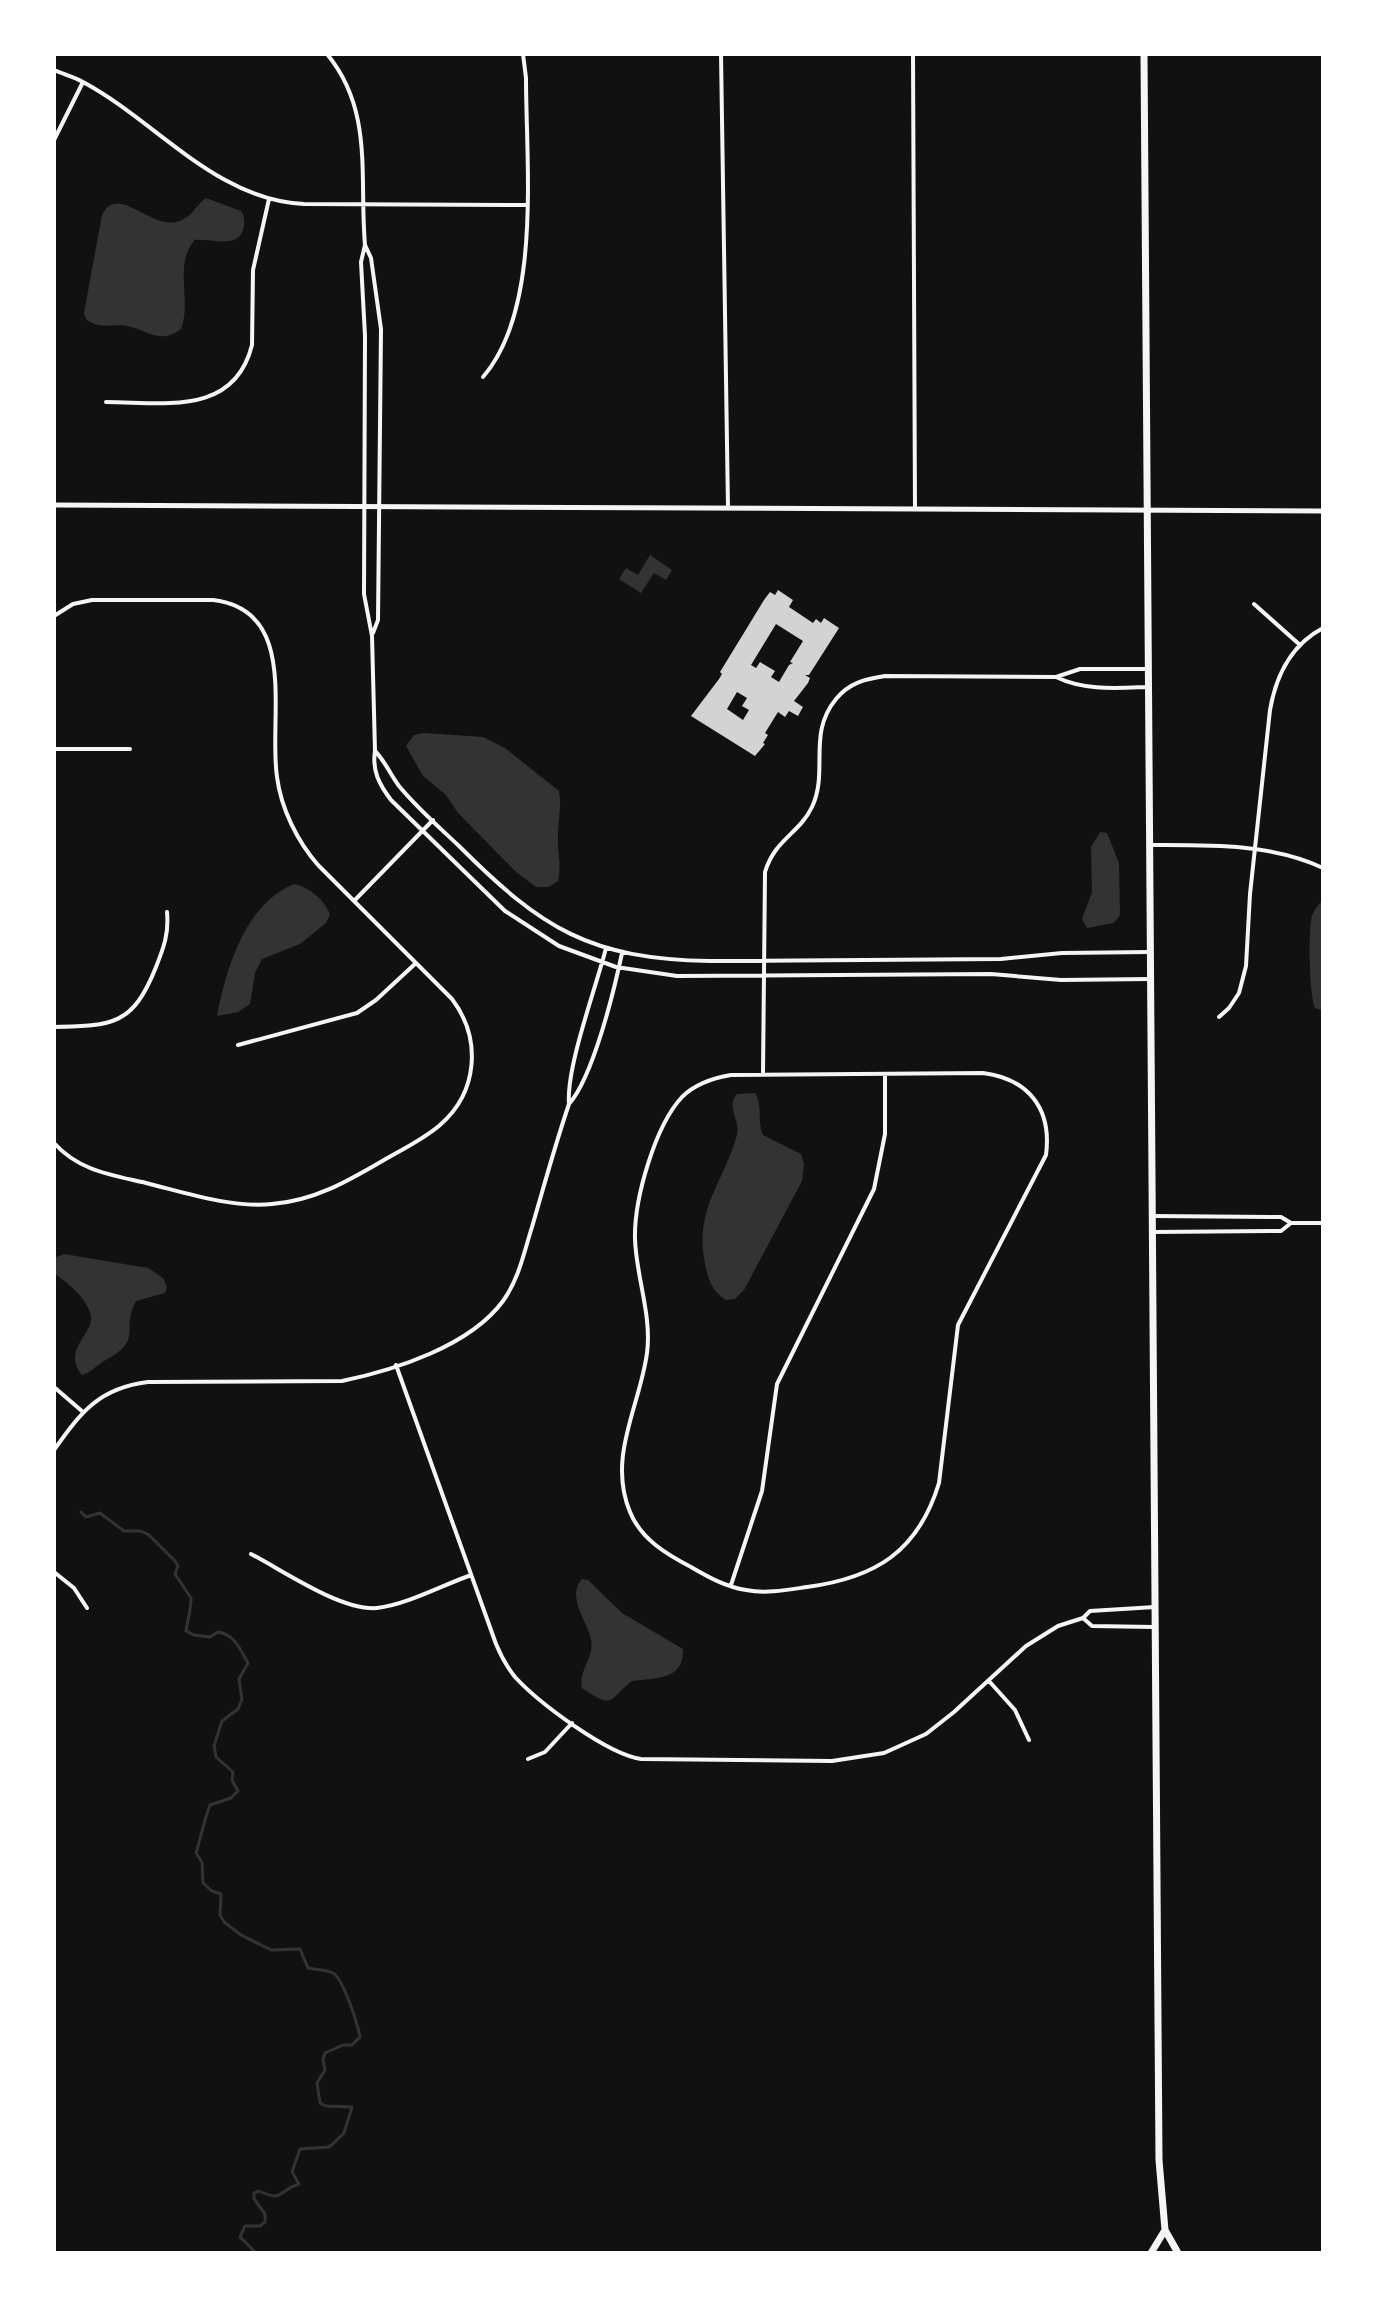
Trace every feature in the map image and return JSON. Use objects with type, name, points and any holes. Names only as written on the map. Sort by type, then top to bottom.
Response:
[{"type":"main road","points":[[1144,54],[1159,2160],[1165,2230],[1178,2253]]},
{"type":"main road","points":[[1151,2253],[1165,2230]]},
{"type":"street","points":[[327,54],[343,77],[358,112],[362,134],[365,245],[361,262],[365,336],[364,594],[372,636],[373,765],[382,788],[505,911],[559,946],[602,964],[663,976],[991,974],[1061,980],[1150,979]]},
{"type":"street","points":[[483,377],[501,352],[521,288],[525,262],[526,78],[523,54]]},
{"type":"street","points":[[721,54],[728,508]]},
{"type":"street","points":[[913,54],[915,509]]},
{"type":"street","points":[[54,70],[83,82],[225,180],[269,199],[290,203],[526,205]]},
{"type":"street","points":[[54,140],[83,82]]},
{"type":"street","points":[[106,402],[194,402],[218,394],[234,381],[249,357],[252,345],[253,270],[269,199]]},
{"type":"street","points":[[365,245],[371,258],[381,329],[378,620],[372,636]]},
{"type":"street","points":[[54,505],[1323,511]]},
{"type":"street","points":[[54,616],[68,606],[92,600],[213,600],[231,604],[252,618],[268,638],[274,656],[274,757],[283,804],[308,853],[462,1012],[473,1058],[467,1087],[454,1110],[432,1132],[341,1185],[292,1202],[243,1204],[94,1171],[70,1159],[54,1143]]},
{"type":"street","points":[[1254,604],[1300,645]]},
{"type":"street","points":[[1219,1017],[1234,1001],[1243,980],[1273,696],[1280,674],[1300,645],[1323,628]]},
{"type":"street","points":[[763,1074],[764,880],[775,848],[812,806],[818,786],[821,727],[838,696],[855,683],[885,676],[1056,677],[1080,669],[1148,669]]},
{"type":"street","points":[[1056,677],[1090,688],[1148,687]]},
{"type":"street","points":[[54,749],[130,749]]},
{"type":"street","points":[[375,751],[385,761],[399,785],[513,899],[555,926],[622,953],[679,960],[763,960],[1001,959],[1062,953],[1150,952]]},
{"type":"street","points":[[354,901],[433,820]]},
{"type":"street","points":[[1149,845],[1189,845],[1287,855],[1323,868]]},
{"type":"street","points":[[54,1027],[106,1024],[119,1019],[137,1005],[166,942],[167,912]]},
{"type":"street","points":[[54,1450],[83,1412],[104,1394],[136,1383],[328,1382],[362,1377],[461,1340],[482,1324],[502,1302],[519,1269],[569,1104],[568,1094],[575,1064],[606,948]]},
{"type":"street","points":[[569,1104],[577,1095],[595,1048],[622,953]]},
{"type":"street","points":[[238,1045],[357,1013],[416,963]]},
{"type":"street","points":[[983,1073],[1014,1082],[1030,1094],[1042,1114],[1048,1133],[1046,1155],[958,1325],[939,1483],[933,1504],[919,1528],[906,1545],[889,1559],[870,1571],[841,1582],[770,1591],[731,1586],[659,1548],[637,1525],[625,1498],[621,1465],[623,1447],[642,1380],[648,1342],[635,1228],[644,1179],[670,1112],[691,1090],[714,1078],[763,1074],[885,1074],[983,1073]]},
{"type":"street","points":[[731,1586],[762,1491],[777,1384],[874,1189],[885,1134],[885,1074]]},
{"type":"street","points":[[1152,1216],[1281,1217],[1291,1223],[1323,1223]]},
{"type":"street","points":[[1152,1232],[1281,1231],[1291,1223]]},
{"type":"street","points":[[396,1365],[496,1644],[508,1668],[523,1684],[609,1749],[641,1759],[846,1760],[884,1753],[926,1734],[1043,1634],[1083,1618],[1090,1611],[1155,1607]]},
{"type":"street","points":[[54,1387],[83,1412]]},
{"type":"street","points":[[251,1554],[342,1602],[365,1608],[390,1605],[471,1575]]},
{"type":"street","points":[[54,1572],[74,1588],[87,1608]]},
{"type":"street","points":[[1083,1618],[1092,1626],[1155,1627]]},
{"type":"street","points":[[989,1681],[1015,1710],[1029,1740]]},
{"type":"street","points":[[528,1759],[545,1752],[572,1723]]},
{"type":"shaded area","points":[[206,198],[241,211],[244,227],[235,239],[195,240],[189,249],[185,260],[185,307],[181,329],[167,336],[156,336],[125,326],[97,325],[86,319],[84,313],[102,215],[108,206],[116,203],[125,205],[155,219],[176,222],[189,215]]},
{"type":"shaded area","points":[[650,555],[672,570],[666,580],[654,573],[641,593],[619,579],[626,568],[638,575]]},
{"type":"shaded area","points":[[414,735],[483,737],[505,748],[559,791],[558,881],[549,887],[536,887],[516,872],[458,813],[446,795],[423,776],[406,746]]},
{"type":"shaded area","points":[[1100,832],[1107,833],[1119,863],[1120,915],[1114,923],[1087,928],[1082,919],[1092,892],[1091,847]]},
{"type":"shaded area","points":[[294,884],[311,891],[324,904],[330,914],[326,923],[300,944],[262,959],[255,973],[250,1004],[238,1012],[217,1016],[232,959],[250,922],[277,893]]},
{"type":"shaded area","points":[[1323,900],[1321,1010],[1315,1008],[1313,1001],[1310,948],[1312,916]]},
{"type":"shaded area","points":[[755,1093],[763,1135],[801,1154],[804,1164],[802,1181],[744,1290],[735,1299],[726,1300],[714,1289],[708,1275],[703,1228],[737,1135],[732,1104],[737,1094]]},
{"type":"shaded area","points":[[64,1254],[148,1268],[163,1278],[167,1287],[165,1293],[136,1301],[124,1347],[82,1375],[76,1366],[76,1350],[91,1323],[91,1316],[81,1297],[54,1273],[54,1258]]},
{"type":"shaded area","points":[[582,1579],[588,1580],[622,1613],[683,1649],[679,1667],[667,1676],[632,1681],[614,1698],[606,1701],[582,1688],[582,1675],[592,1646],[577,1601],[576,1593]]},
{"type":"building","points":[[778,590],[793,600],[789,607],[813,623],[816,619],[821,623],[824,618],[839,628],[809,675],[805,675],[810,678],[808,683],[794,701],[803,707],[798,716],[789,711],[785,717],[778,712],[765,733],[768,735],[765,744],[755,756],[691,716],[719,679],[720,672],[764,600],[770,592],[775,595]],"holes":[[[776,624],[803,641],[790,662],[793,663],[779,682],[771,677],[775,671],[760,662],[756,668],[751,665]],[[737,692],[747,698],[742,706],[749,710],[743,720],[727,709]]]},
{"type":"waterway","points":[[81,1512],[86,1517],[100,1513],[124,1531],[141,1531],[149,1535],[175,1561],[178,1566],[175,1574],[191,1598],[186,1631],[210,1637],[218,1632],[224,1633],[236,1643],[248,1663],[239,1679],[242,1699],[238,1709],[222,1721],[214,1746],[216,1757],[233,1772],[232,1780],[238,1791],[231,1798],[210,1805],[196,1853],[202,1862],[203,1883],[221,1894],[220,1915],[241,1935],[271,1950],[300,1949],[308,1968],[333,1973],[350,2002],[359,2031],[360,2037],[352,2045],[343,2045],[325,2053],[325,2070],[317,2083],[320,2103],[352,2107],[344,2133],[329,2147],[300,2149],[292,2172],[299,2184],[277,2196],[259,2191],[254,2193],[254,2199],[265,2214],[265,2222],[260,2226],[245,2226],[240,2237],[256,2253]]}]
